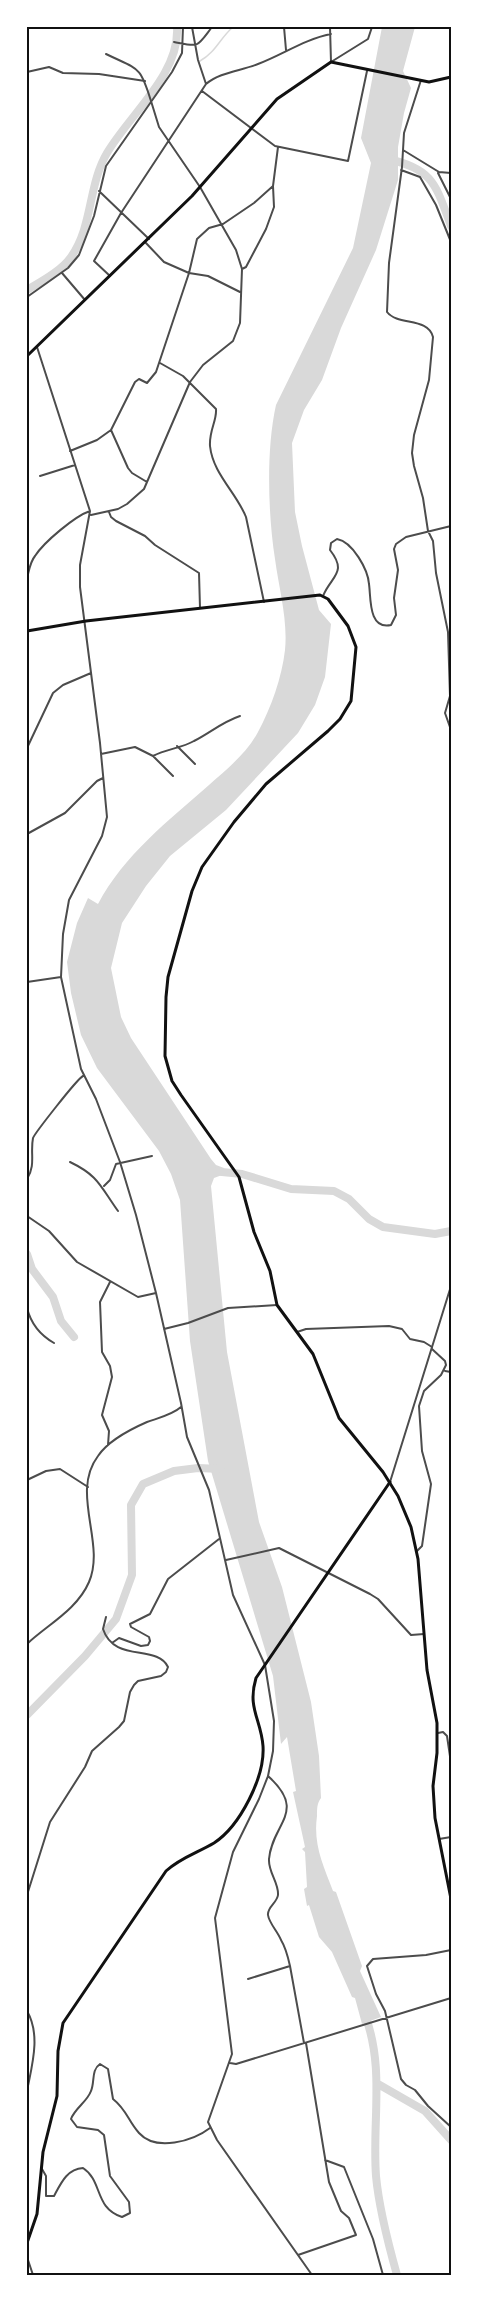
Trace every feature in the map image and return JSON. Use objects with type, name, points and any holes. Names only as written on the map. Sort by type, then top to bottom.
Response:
[{"type":"main road","points":[[27,356],[86,301],[200,187],[286,91],[332,62],[419,80],[441,81],[451,77]]},
{"type":"main road","points":[[27,631],[86,621],[322,596],[328,599],[348,626],[356,647],[351,701],[340,719],[266,784],[234,822],[202,867],[192,891],[168,978],[164,1042],[168,1069],[181,1095],[238,1175],[254,1232],[268,1265],[277,1305],[316,1361],[339,1418],[390,1482],[405,1511],[417,1551],[427,1670],[438,1732],[433,1802],[451,1899]]},
{"type":"main road","points":[[27,2243],[37,2214],[40,2169],[57,2096],[59,2037],[69,2012],[166,1871],[175,1862],[215,1842],[223,1835],[251,1797],[262,1762],[263,1749],[252,1701],[256,1678],[390,1482]]},
{"type":"street","points":[[27,297],[62,273],[79,255],[94,216],[99,190],[110,158],[172,72],[182,53],[183,27]]},
{"type":"street","points":[[192,27],[198,60],[206,84]]},
{"type":"street","points":[[174,42],[196,46],[212,27]]},
{"type":"street","points":[[284,27],[286,50]]},
{"type":"street","points":[[330,27],[332,62]]},
{"type":"street","points":[[332,62],[368,39],[372,27]]},
{"type":"street","points":[[110,276],[94,261],[121,213],[206,84],[221,75],[260,64],[286,50],[331,34]]},
{"type":"street","points":[[27,578],[32,560],[38,551],[79,516],[109,512],[127,504],[147,483],[190,382],[203,365],[233,341],[240,323],[242,269],[223,224],[182,158],[159,127],[145,81],[136,68],[106,54]]},
{"type":"street","points":[[27,72],[49,68],[63,73],[99,74],[145,81]]},
{"type":"street","points":[[202,91],[250,129],[278,147],[348,161],[368,70]]},
{"type":"street","points":[[419,80],[404,133],[402,168],[389,263],[387,312],[392,318],[426,327],[432,332],[433,337],[429,380],[414,435],[412,453],[428,531],[433,541],[436,573],[448,632],[450,696],[446,713],[451,730]]},
{"type":"street","points":[[242,269],[246,267],[273,213],[275,201],[273,186],[278,147]]},
{"type":"street","points":[[403,151],[439,172],[451,173]]},
{"type":"street","points":[[402,168],[420,177],[436,205],[451,242]]},
{"type":"street","points":[[439,172],[451,200]]},
{"type":"street","points":[[70,451],[97,440],[111,430],[135,382],[139,379],[147,383],[156,372],[189,273],[197,239],[208,228],[223,224],[254,203],[273,186]]},
{"type":"street","points":[[99,190],[164,262],[189,273],[208,276],[240,292]]},
{"type":"street","points":[[62,273],[86,301]]},
{"type":"street","points":[[37,347],[91,513],[80,565],[80,587],[86,621],[107,817],[106,826],[69,900],[63,934],[61,977],[71,1032],[84,1076],[96,1099],[120,1161],[156,1293],[182,1403],[187,1437],[209,1490],[233,1595],[265,1665],[274,1721],[273,1751],[268,1776],[233,1852],[215,1918],[232,2046],[230,2063],[209,2118],[210,2128],[312,2275]]},
{"type":"street","points":[[160,363],[190,382],[216,409],[210,434],[212,453],[221,476],[241,505],[246,517],[265,601]]},
{"type":"street","points":[[111,430],[128,468],[147,483]]},
{"type":"street","points":[[40,476],[75,465]]},
{"type":"street","points":[[109,512],[116,521],[145,536],[155,545],[200,573],[200,608]]},
{"type":"street","points":[[322,596],[338,573],[338,560],[330,550],[331,543],[337,539],[342,540],[349,545],[366,574],[369,582],[371,611],[380,623],[386,626],[391,625],[396,615],[394,598],[398,570],[394,549],[401,540],[451,526]]},
{"type":"street","points":[[27,748],[53,693],[63,685],[91,673]]},
{"type":"street","points":[[153,756],[195,741],[221,723],[240,716]]},
{"type":"street","points":[[177,746],[195,764]]},
{"type":"street","points":[[101,754],[135,747],[153,756],[173,776]]},
{"type":"street","points":[[27,834],[65,813],[97,781],[104,777]]},
{"type":"street","points":[[27,982],[61,977]]},
{"type":"street","points":[[27,1179],[33,1165],[33,1136],[54,1112],[68,1091],[84,1076]]},
{"type":"street","points":[[103,1187],[110,1180],[116,1164],[120,1161],[152,1156]]},
{"type":"street","points":[[70,1162],[87,1170],[103,1187],[118,1211]]},
{"type":"street","points":[[27,1216],[49,1231],[77,1262],[110,1282],[138,1297],[156,1293]]},
{"type":"street","points":[[108,1446],[109,1431],[102,1415],[112,1377],[110,1366],[102,1352],[100,1302],[110,1282]]},
{"type":"street","points":[[390,1482],[451,1286]]},
{"type":"street","points":[[164,1329],[225,1309],[277,1305]]},
{"type":"street","points":[[27,1308],[29,1316],[42,1335],[54,1343]]},
{"type":"street","points":[[297,1332],[306,1329],[389,1326],[402,1329],[410,1340],[424,1342],[445,1361],[445,1371],[424,1391],[419,1406],[422,1450],[431,1484],[422,1546],[417,1551]]},
{"type":"street","points":[[445,1371],[451,1372]]},
{"type":"street","points":[[27,1644],[66,1611],[89,1582],[93,1550],[88,1514],[88,1487],[94,1461],[108,1446],[144,1424],[181,1407]]},
{"type":"street","points":[[27,1480],[60,1469],[88,1487]]},
{"type":"street","points":[[112,1644],[119,1638],[141,1646],[148,1645],[149,1637],[131,1627],[130,1624],[150,1614],[168,1578],[219,1539]]},
{"type":"street","points":[[225,1560],[277,1549],[302,1558],[327,1574],[378,1599],[411,1635],[424,1634]]},
{"type":"street","points":[[27,1895],[50,1822],[85,1767],[92,1751],[124,1721],[130,1692],[134,1685],[138,1681],[161,1676],[166,1672],[168,1666],[160,1658],[112,1644],[103,1629],[106,1617]]},
{"type":"street","points":[[438,1732],[443,1732],[447,1736],[451,1763]]},
{"type":"street","points":[[268,1776],[278,1785],[288,1810],[270,1852],[269,1868],[278,1892],[268,1917],[282,1941],[290,1966],[329,2182],[340,2211],[349,2218],[356,2235],[298,2255]]},
{"type":"street","points":[[439,1839],[451,1837]]},
{"type":"street","points":[[451,1950],[426,1955],[373,1959],[367,1966],[375,1994],[386,2019],[401,2079],[451,2127]]},
{"type":"street","points":[[248,1979],[290,1966]]},
{"type":"street","points":[[230,2063],[236,2064],[451,1998]]},
{"type":"street","points":[[27,2011],[31,2019],[34,2042],[27,2091]]},
{"type":"street","points":[[40,2169],[44,2170],[46,2176],[46,2196],[54,2196],[67,2174],[75,2169],[83,2168],[93,2178],[100,2198],[107,2209],[122,2217],[130,2213],[129,2202],[110,2176],[104,2135],[98,2130],[77,2127],[71,2119],[89,2095],[95,2068],[100,2064],[108,2069],[113,2099],[123,2107],[140,2134],[148,2140],[174,2143],[204,2133],[210,2128]]},
{"type":"street","points":[[325,2160],[344,2167],[373,2239],[383,2275]]},
{"type":"street","points":[[27,2257],[33,2275]]},
{"type":"shaded area","points":[[382,27],[415,27],[403,71],[411,88],[398,147],[398,180],[376,250],[341,328],[322,380],[304,410],[292,443],[295,512],[302,546],[319,610],[331,624],[325,677],[315,705],[298,733],[226,810],[170,856],[146,886],[122,923],[111,968],[121,1017],[131,1038],[211,1159],[216,1165],[224,1168],[222,1175],[214,1178],[211,1186],[227,1352],[259,1522],[282,1587],[311,1702],[319,1756],[321,1798],[318,1806],[316,1836],[320,1854],[362,1966],[360,1971],[381,2017],[362,2024],[355,1998],[352,1997],[332,1952],[319,1937],[309,1905],[307,1906],[304,1889],[307,1887],[305,1852],[302,1849],[305,1847],[293,1792],[296,1791],[287,1737],[281,1744],[273,1676],[208,1461],[190,1341],[180,1200],[171,1174],[159,1151],[97,1068],[81,1035],[71,993],[67,962],[77,923],[88,898],[98,904],[134,854],[242,754],[258,732],[275,692],[284,660],[286,639],[270,503],[269,461],[273,422],[276,405],[353,248],[371,163],[361,138]]},
{"type":"waterway","points":[[27,290],[62,267],[78,245],[101,165],[117,138],[152,93],[171,61],[176,44],[177,27]]},
{"type":"waterway","points":[[200,61],[233,27]]},
{"type":"waterway","points":[[388,159],[415,168],[431,181],[437,190],[451,226]]},
{"type":"waterway","points":[[212,1171],[242,1174],[291,1189],[334,1191],[349,1199],[369,1219],[383,1227],[435,1234],[451,1231]]},
{"type":"waterway","points":[[27,1254],[32,1269],[53,1297],[61,1321],[74,1337]]},
{"type":"waterway","points":[[27,1715],[85,1656],[116,1619],[132,1575],[131,1505],[143,1484],[174,1471],[198,1468],[221,1469]]},
{"type":"waterway","points":[[365,2015],[375,2055],[377,2188],[397,2275]]},
{"type":"waterway","points":[[378,2084],[425,2111],[451,2140]]}]
